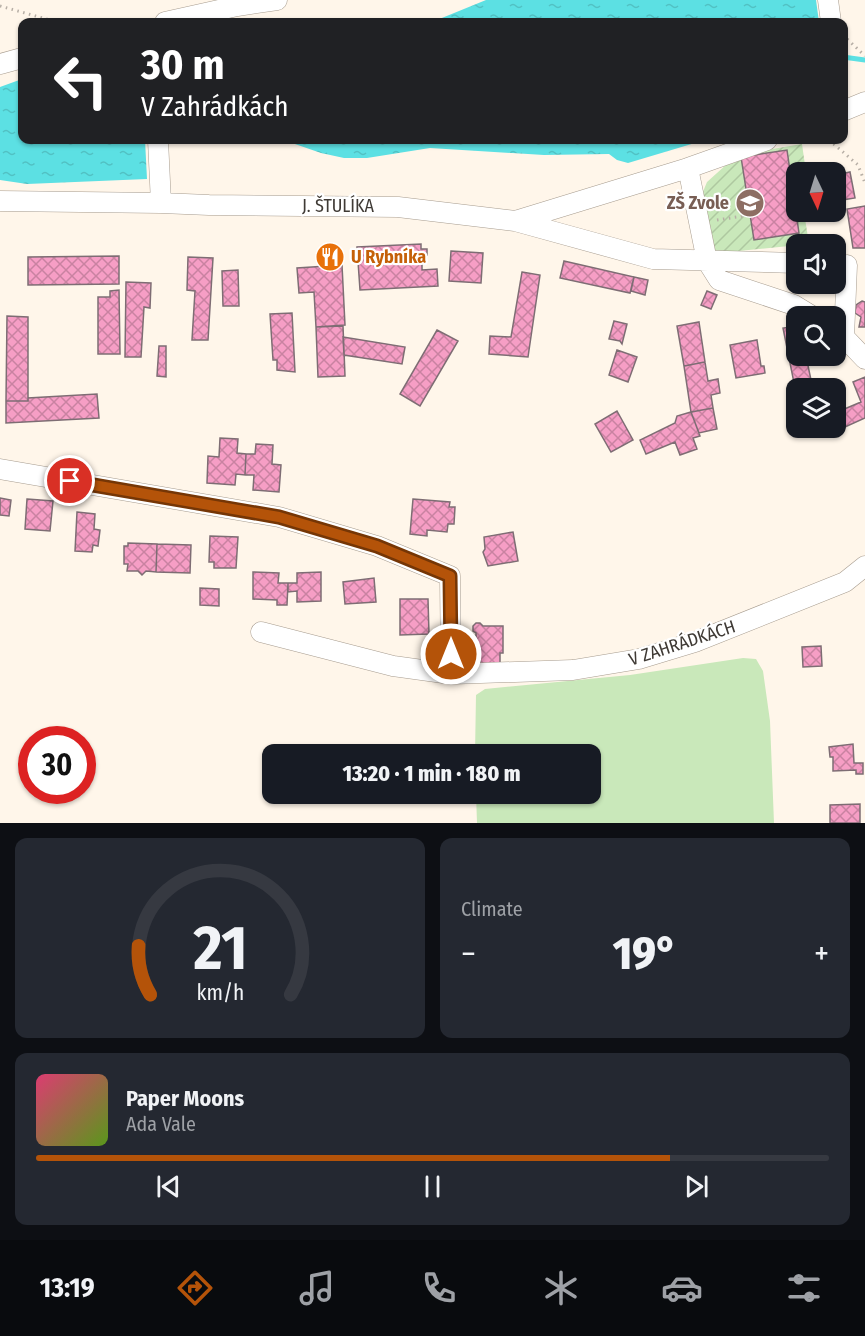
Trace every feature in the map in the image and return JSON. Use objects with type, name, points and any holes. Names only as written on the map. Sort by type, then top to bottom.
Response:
[{"type":"street","points":[[183,18],[277,0]]},
{"type":"street","points":[[828,0],[830,18]]},
{"type":"street","points":[[0,64],[18,59]]},
{"type":"street","points":[[848,109],[865,102]]},
{"type":"street","points":[[159,144],[161,203]]},
{"type":"street","name":"J. ŠTULÍKA","points":[[515,221],[688,168],[756,144]]},
{"type":"street","points":[[688,168],[707,261],[719,280],[796,306]]},
{"type":"street","name":"J. ŠTULÍKA","points":[[0,201],[398,207],[515,221],[653,259],[786,263]]},
{"type":"street","points":[[844,306],[849,266]]},
{"type":"street","points":[[846,341],[865,359]]},
{"type":"street","points":[[0,468],[279,517],[377,546],[450,576],[451,674]]},
{"type":"street","name":"V ZAHRÁDKÁCH","points":[[261,632],[393,666],[451,674],[573,670],[639,659],[694,642],[845,582],[865,566]]},
{"type":"path","points":[[0,6],[43,18]]},
{"type":"path","points":[[848,40],[865,56]]},
{"type":"path","points":[[834,144],[858,165],[865,183]]},
{"type":"path","points":[[699,222],[750,215]]},
{"type":"green space","name":"ZŠ Zvole","points":[[802,144],[805,162],[786,162],[786,222],[806,222],[807,234],[786,234],[786,246],[718,253],[709,247],[702,194],[707,182],[737,155]]},
{"type":"green space","points":[[743,658],[756,659],[763,671],[770,721],[774,823],[477,823],[476,804],[601,804],[601,744],[475,744],[476,695],[485,689],[630,675]]},
{"type":"water","points":[[486,0],[816,0],[818,18],[442,18]]},
{"type":"water","points":[[18,80],[18,144],[145,144],[147,179],[27,184],[0,180],[0,87]]},
{"type":"water","points":[[295,144],[692,144],[628,163],[617,160],[609,154],[544,155],[430,148],[367,158],[344,158]]},
{"type":"building","points":[[787,150],[789,162],[786,162],[786,222],[797,222],[799,233],[754,240],[741,157]]},
{"type":"building","points":[[850,172],[855,198],[846,199],[846,173]]},
{"type":"building","points":[[865,206],[865,248],[853,248],[847,209]]},
{"type":"building","points":[[421,244],[421,249],[427,249],[427,255],[422,255],[422,270],[437,269],[438,286],[360,290],[357,247]]},
{"type":"building","points":[[451,251],[483,253],[481,283],[449,281]]},
{"type":"building","points":[[119,256],[119,284],[28,285],[28,257]]},
{"type":"building","points":[[188,257],[213,258],[208,340],[192,340],[195,291],[187,290]]},
{"type":"building","points":[[564,261],[634,277],[630,293],[560,278]]},
{"type":"building","points":[[342,265],[345,325],[316,327],[314,292],[299,293],[297,268]]},
{"type":"building","points":[[238,270],[239,306],[223,306],[222,271]]},
{"type":"building","points":[[522,272],[540,275],[528,357],[489,354],[490,336],[511,337]]},
{"type":"building","points":[[634,277],[648,280],[645,295],[631,291]]},
{"type":"building","points":[[126,282],[151,283],[150,308],[144,307],[141,357],[125,357]]},
{"type":"building","points":[[119,290],[120,354],[98,354],[98,297],[110,297],[110,291]]},
{"type":"building","points":[[707,291],[717,295],[711,309],[701,305]]},
{"type":"building","points":[[862,301],[865,302],[865,327],[859,327],[861,317],[855,313],[856,305]]},
{"type":"building","points":[[292,313],[295,372],[277,370],[277,360],[273,360],[270,314]]},
{"type":"building","points":[[7,316],[28,317],[28,401],[6,401]]},
{"type":"building","points":[[614,321],[627,324],[622,344],[620,341],[609,339]]},
{"type":"building","points":[[699,322],[705,362],[684,366],[677,326]]},
{"type":"building","points":[[343,326],[345,376],[318,377],[316,327]]},
{"type":"building","points":[[783,328],[786,328],[786,343]]},
{"type":"building","points":[[437,330],[458,341],[420,406],[400,394]]},
{"type":"building","points":[[343,337],[405,347],[402,364],[344,355]]},
{"type":"building","points":[[757,340],[761,366],[764,366],[765,373],[736,378],[730,345]]},
{"type":"building","points":[[159,346],[166,346],[166,377],[157,376]]},
{"type":"building","points":[[617,350],[637,357],[628,382],[609,375]]},
{"type":"building","points":[[705,362],[708,381],[718,379],[720,393],[711,395],[713,408],[691,412],[684,366]]},
{"type":"building","points":[[791,366],[808,366],[811,378],[793,378]]},
{"type":"building","points":[[865,377],[865,418],[846,427],[846,408],[861,402],[853,382]]},
{"type":"building","points":[[97,394],[99,418],[6,423],[6,401]]},
{"type":"building","points":[[713,408],[717,429],[699,433],[691,412]]},
{"type":"building","points":[[617,411],[633,440],[611,452],[595,424]]},
{"type":"building","points":[[691,412],[700,436],[693,438],[697,449],[680,455],[675,442],[646,454],[640,440],[675,423],[677,416]]},
{"type":"building","points":[[220,438],[238,439],[237,453],[246,454],[245,475],[236,474],[235,485],[207,483],[208,456],[219,457]]},
{"type":"building","points":[[256,444],[273,445],[272,464],[281,465],[279,492],[253,490],[254,475],[245,475],[246,454],[255,454]]},
{"type":"building","points":[[0,498],[11,500],[9,516],[0,515]]},
{"type":"building","points":[[27,499],[53,501],[50,531],[25,529]]},
{"type":"building","points":[[413,499],[450,502],[449,507],[455,507],[454,524],[448,524],[447,532],[427,530],[427,536],[410,534]]},
{"type":"building","points":[[77,512],[95,514],[94,529],[100,530],[98,546],[93,545],[92,552],[75,551]]},
{"type":"building","points":[[513,532],[518,561],[488,566],[483,552],[484,537]]},
{"type":"building","points":[[210,536],[238,537],[236,568],[214,568],[214,562],[209,562]]},
{"type":"building","points":[[128,543],[157,544],[156,572],[146,571],[142,575],[138,571],[127,571],[128,564],[124,564],[124,546],[128,546]]},
{"type":"building","points":[[157,544],[191,545],[190,573],[156,572]]},
{"type":"building","points":[[253,572],[279,573],[278,583],[288,583],[287,605],[277,605],[277,600],[253,599]]},
{"type":"building","points":[[321,572],[321,601],[297,602],[297,591],[288,592],[288,583],[297,583],[297,573]]},
{"type":"building","points":[[374,578],[376,602],[345,604],[343,582]]},
{"type":"building","points":[[200,588],[219,589],[219,606],[200,605]]},
{"type":"building","points":[[400,599],[428,599],[429,634],[400,635]]},
{"type":"building","points":[[476,623],[483,626],[503,626],[503,653],[500,653],[500,670],[480,670],[480,654],[476,654],[476,633],[473,631]]},
{"type":"building","points":[[821,646],[822,666],[803,667],[802,647]]},
{"type":"building","points":[[853,744],[854,763],[863,763],[863,774],[856,774],[856,770],[833,771],[833,757],[830,757],[829,747]]},
{"type":"building","points":[[860,804],[860,823],[830,823],[830,805]]},
{"type":"waterway","points":[[848,58],[865,60]]},
{"type":"place","name":"ZŠ Zvole","points":[[750,203]]},
{"type":"place","name":"U Rybníka","points":[[330,257]]},
{"type":"route","points":[[70,481],[279,517],[377,546],[450,576],[451,654]]}]
